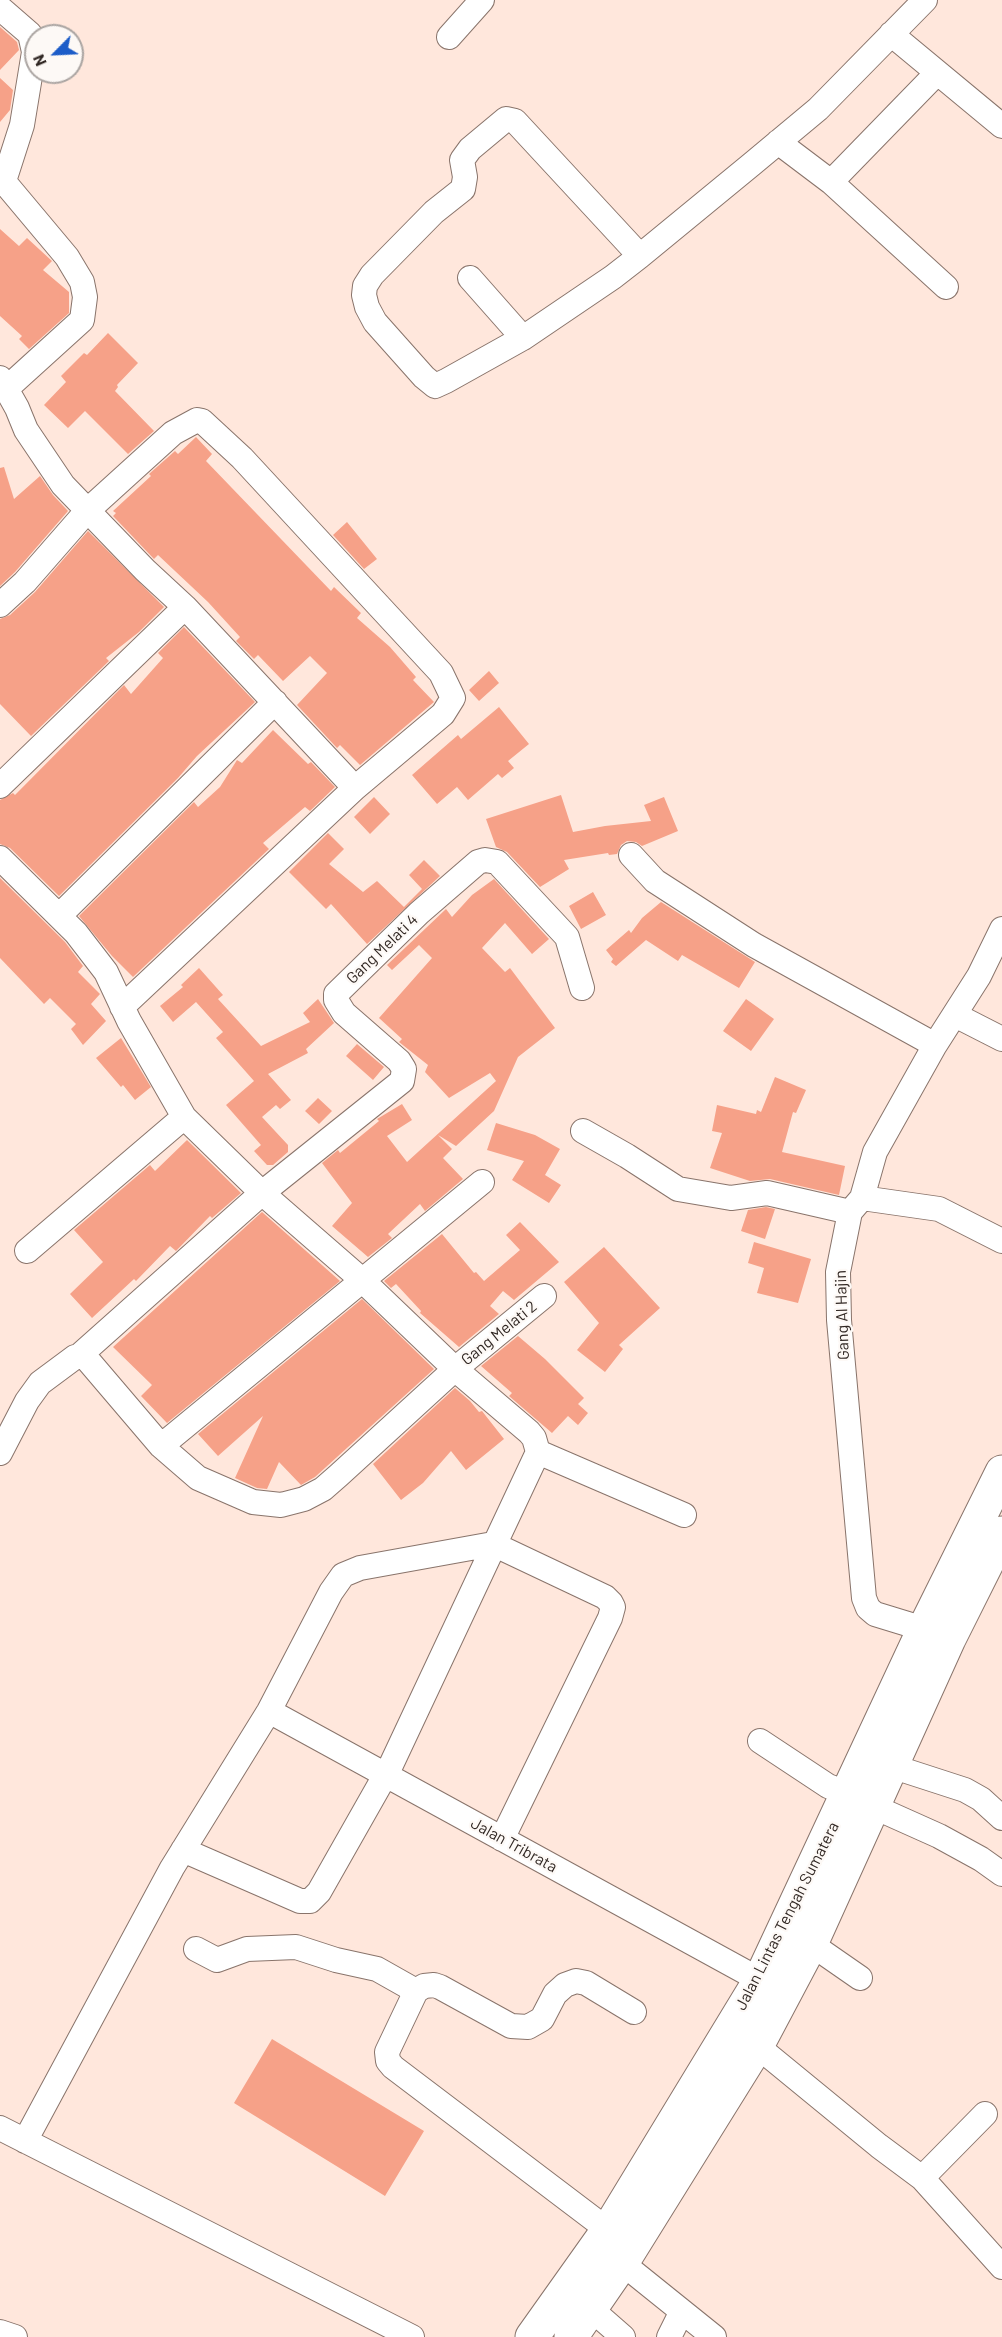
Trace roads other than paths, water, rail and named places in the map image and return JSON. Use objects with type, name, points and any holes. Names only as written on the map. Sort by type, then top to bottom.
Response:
[{"type":"highway","name":"Jalan Lintas Tengah Sumatera","points":[[532,2337],[608,2230],[759,1980],[860,1800],[891,1766],[949,1639],[986,1547],[999,1479]]},
{"type":"highway","name":"Jalan Lintas Tengah Sumatera","points":[[571,2337],[622,2263],[757,2046],[811,1944],[860,1800],[924,1629],[986,1547]]},
{"type":"street","points":[[896,38],[925,0]]},
{"type":"street","points":[[640,256],[515,121],[506,119],[470,149],[462,160],[465,177],[463,189],[434,212],[372,274],[365,286],[364,295],[375,322],[435,386],[462,373],[523,338],[613,278],[640,256],[818,109],[896,38],[944,0]]},
{"type":"street","points":[[449,37],[478,2]]},
{"type":"street","points":[[0,8],[30,34],[34,52],[22,124],[2,179],[67,257],[82,282],[85,297],[81,320],[4,383],[36,446],[63,485],[185,607],[355,788]]},
{"type":"street","points":[[896,38],[1002,126]]},
{"type":"street","points":[[831,183],[937,73]]},
{"type":"street","points":[[778,142],[831,183],[946,287]]},
{"type":"street","points":[[470,278],[523,338]]},
{"type":"street","points":[[0,605],[25,582],[87,511],[173,433],[192,420],[202,421],[242,458],[441,673],[451,689],[453,698],[443,714],[355,788],[122,1007]]},
{"type":"street","points":[[0,786],[185,607]]},
{"type":"street","points":[[59,916],[275,702]]},
{"type":"street","points":[[631,855],[655,881],[754,945],[935,1045]]},
{"type":"street","points":[[0,858],[89,948],[106,972],[122,1007],[184,1117],[262,1193],[362,1280],[455,1369],[529,1432],[534,1438],[538,1452],[385,1775],[319,1892],[310,1901],[300,1900],[183,1850]]},
{"type":"street","name":"Gang Melati 4","points":[[262,1193],[402,1081],[404,1070],[399,1061],[344,1013],[336,1000],[336,994],[419,912],[474,866],[485,860],[497,862],[567,937],[582,988]]},
{"type":"street","name":"Gang Al Hajin","points":[[924,1629],[875,1614],[868,1608],[864,1598],[839,1320],[838,1272],[856,1205],[875,1152],[935,1045],[979,976],[1002,929]]},
{"type":"street","points":[[955,1015],[1002,1038]]},
{"type":"street","points":[[27,1251],[184,1117]]},
{"type":"street","points":[[583,1131],[678,1189],[731,1198],[767,1193],[856,1205],[939,1209],[1002,1241]]},
{"type":"street","points":[[161,1446],[482,1182]]},
{"type":"street","points":[[0,1453],[27,1401],[40,1383],[77,1357],[262,1193]]},
{"type":"street","name":"Gang Melati 2","points":[[77,1357],[86,1358],[161,1446],[198,1478],[253,1502],[281,1505],[304,1499],[323,1489],[455,1369],[544,1296]]},
{"type":"street","points":[[538,1452],[684,1515]]},
{"type":"street","points":[[25,2141],[183,1850],[269,1711],[331,1592],[343,1575],[360,1568],[497,1536],[605,1597],[613,1607],[610,1618],[567,1708],[502,1839]]},
{"type":"street","name":"Jalan Tribrata","points":[[269,1711],[759,1980]]},
{"type":"street","points":[[760,1741],[828,1786],[939,1836],[981,1859],[1002,1874]]},
{"type":"street","points":[[891,1766],[965,1790],[981,1799],[1002,1818]]},
{"type":"street","points":[[811,1944],[860,1978]]},
{"type":"street","points":[[195,1949],[217,1960],[247,1950],[296,1947],[336,1960],[376,1969],[416,1991]]},
{"type":"street","points":[[608,2230],[389,2063],[387,2052],[416,1991],[424,1986],[441,1987],[511,2026],[528,2027],[542,2019],[555,1994],[566,1985],[576,1981],[586,1983],[634,2012]]},
{"type":"street","points":[[757,2046],[922,2178],[1002,2267]]},
{"type":"street","points":[[922,2178],[985,2114]]},
{"type":"street","points":[[0,2128],[412,2337]]},
{"type":"street","points":[[622,2263],[681,2313],[714,2337]]},
{"type":"street","points":[[591,2309],[623,2337]]},
{"type":"street","points":[[669,2337],[681,2313]]},
{"type":"street","points":[[0,2332],[15,2337]]}]
